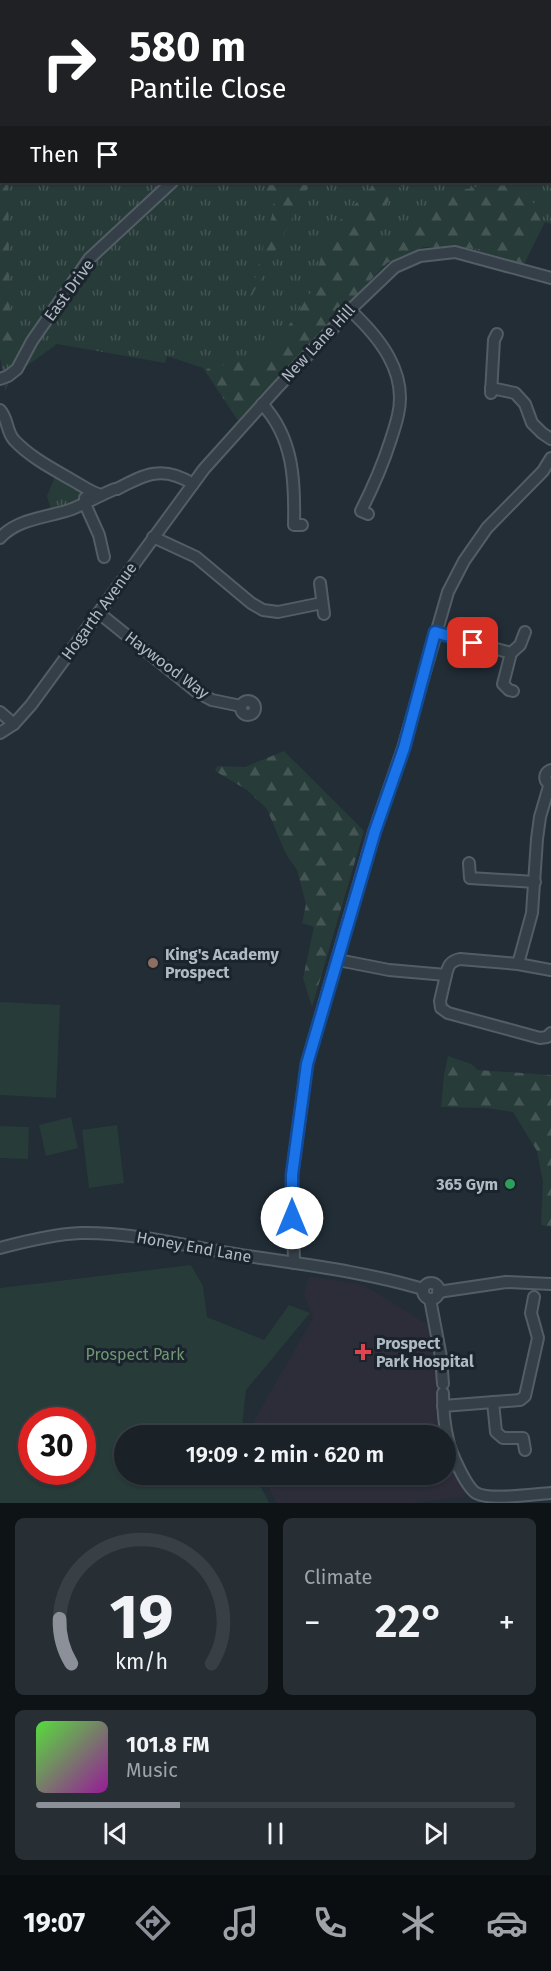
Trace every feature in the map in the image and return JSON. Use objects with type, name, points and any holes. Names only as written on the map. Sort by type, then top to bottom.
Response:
[{"type":"street","name":"East Drive","points":[[0,379],[17,369],[32,341],[89,259],[171,183]]},
{"type":"street","name":"New Lane Hill","points":[[193,484],[262,404],[350,310],[395,267],[420,256],[442,252],[468,254],[551,278]]},
{"type":"street","points":[[350,310],[381,342],[399,385],[399,413],[380,474],[360,510]]},
{"type":"street","points":[[497,334],[494,340],[491,391],[515,393],[525,404],[532,423],[551,439]]},
{"type":"street","points":[[262,404],[280,431],[288,451],[295,490],[294,525]]},
{"type":"street","points":[[0,410],[5,415],[12,438],[40,462],[86,490],[101,495]]},
{"type":"street","points":[[294,1263],[292,1175],[307,1064],[375,831],[404,748],[435,632],[448,592],[464,561],[487,528],[543,471],[551,458]]},
{"type":"street","points":[[0,538],[17,524],[85,504],[145,475],[156,472],[184,478],[193,484]]},
{"type":"street","name":"Hogarth Avenue","points":[[0,733],[14,724],[31,705],[193,484]]},
{"type":"street","points":[[86,490],[85,504],[99,535],[104,557]]},
{"type":"street","points":[[153,537],[196,556],[251,603],[263,610],[278,612],[323,609],[320,583]]},
{"type":"street","name":"Haywood Way","points":[[99,613],[197,692],[225,704],[241,706]]},
{"type":"street","points":[[435,632],[511,653]]},
{"type":"street","points":[[513,691],[508,690],[503,684],[511,653],[520,645],[525,632]]},
{"type":"street","points":[[0,712],[14,724]]},
{"type":"street","points":[[518,964],[532,913],[540,817],[550,783],[546,781],[545,776],[551,770]]},
{"type":"street","points":[[469,863],[470,878],[535,882]]},
{"type":"street","points":[[338,960],[389,970],[446,975]]},
{"type":"street","points":[[551,970],[518,964],[454,960],[449,965],[440,1001],[441,1008],[448,1013],[540,1038],[547,1037],[551,1033]]},
{"type":"street","name":"Honey End Lane","points":[[0,1248],[78,1233],[100,1233],[164,1240],[223,1252],[391,1279],[423,1288],[431,1283],[436,1285],[434,1296],[506,1282],[551,1284]]},
{"type":"street","points":[[434,1296],[448,1442],[467,1484],[476,1493],[491,1497],[551,1492]]},
{"type":"street","points":[[443,1406],[520,1400],[525,1396],[538,1338],[531,1313],[534,1297]]},
{"type":"street","points":[[493,1402],[496,1432],[503,1437],[523,1438],[525,1450]]},
{"type":"shaded area","name":"Prospect Park Hospital","points":[[309,1276],[364,1285],[432,1327],[438,1408],[442,1425],[251,1425],[313,1318],[304,1294]]},
{"type":"shaded area","points":[[456,1475],[467,1497],[412,1503],[277,1503],[267,1485],[456,1485]]},
{"type":"green space","points":[[0,183],[551,183],[551,224],[545,222],[524,264],[466,247],[423,245],[387,260],[239,422],[203,368],[167,356],[165,363],[57,344],[13,376],[5,391],[0,355]]},
{"type":"green space","points":[[0,183],[8,183],[10,327],[27,339],[19,358],[0,360]]},
{"type":"green space","points":[[269,183],[310,183],[249,301],[275,204],[264,202]]},
{"type":"green space","points":[[375,183],[406,183],[392,192],[381,219],[378,237],[397,244],[434,196],[481,186],[517,185],[544,215],[524,264],[480,249],[424,247],[387,263],[292,362],[239,422],[206,369],[269,355],[311,292],[328,233]]},
{"type":"green space","points":[[56,474],[79,489],[81,502],[51,510],[47,496]]},
{"type":"green space","points":[[284,751],[364,831],[312,1007],[303,978],[314,927],[302,923],[306,904],[297,870],[285,852],[267,809],[247,790],[215,771],[217,766],[245,767]]},
{"type":"green space","points":[[0,1002],[60,1005],[56,1098],[0,1095]]},
{"type":"green space","points":[[448,1056],[471,1064],[478,1070],[551,1075],[551,1227],[541,1225],[543,1182],[537,1151],[513,1112],[487,1108],[441,1107]]},
{"type":"green space","points":[[71,1117],[78,1148],[46,1156],[39,1125]]},
{"type":"green space","points":[[117,1125],[124,1183],[89,1188],[82,1130]]},
{"type":"green space","points":[[0,1126],[29,1127],[28,1159],[0,1158]]},
{"type":"green space","name":"Prospect Park","points":[[191,1265],[203,1286],[207,1317],[264,1340],[289,1305],[310,1313],[246,1390],[242,1425],[114,1425],[114,1485],[260,1485],[269,1503],[0,1503],[0,1288]]},
{"type":"place","name":"King's Academy Prospect","points":[[153,963]]},
{"type":"place","name":"365 Gym","points":[[510,1184]]},
{"type":"place","name":"Prospect Park Hospital","points":[[363,1352]]},
{"type":"route","points":[[292,1218],[292,1175],[307,1064],[385,798],[404,748],[435,632],[473,643]]}]
